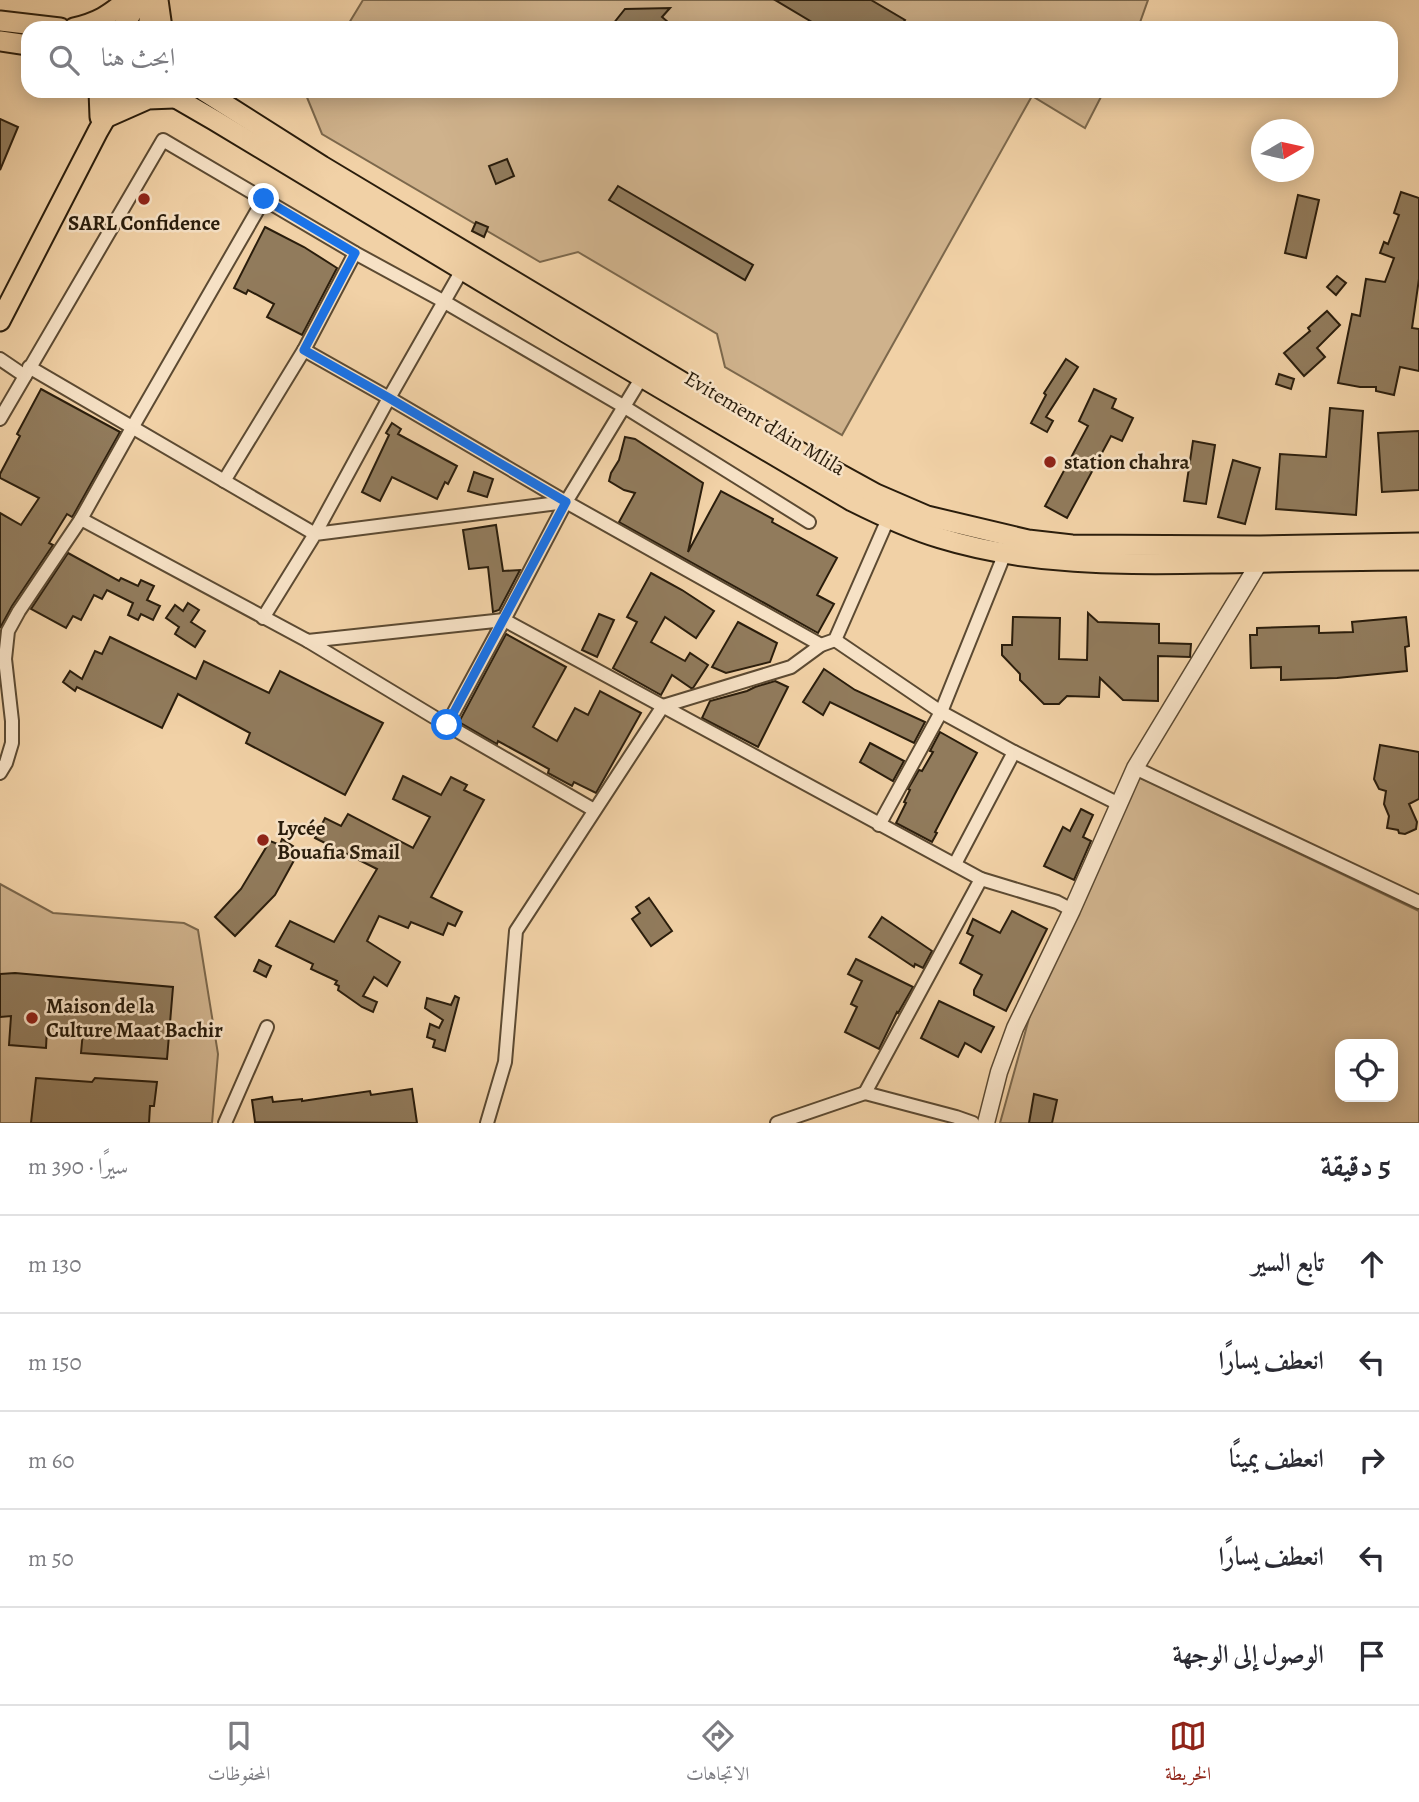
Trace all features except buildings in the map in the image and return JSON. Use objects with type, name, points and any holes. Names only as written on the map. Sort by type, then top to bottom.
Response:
[{"type":"main road","points":[[96,21],[109,16],[127,0]]},
{"type":"main road","points":[[126,21],[140,0]]},
{"type":"main road","points":[[149,21],[152,0]]},
{"type":"main road","points":[[158,0],[161,21]]},
{"type":"main road","points":[[0,21],[21,23]]},
{"type":"main road","points":[[0,40],[21,44]]},
{"type":"main road","points":[[99,98],[101,122]]},
{"type":"main road","points":[[101,122],[103,98]]},
{"type":"main road","points":[[0,321],[101,122],[116,98]]},
{"type":"main road","points":[[101,122],[153,98]]},
{"type":"main road","name":"Evitement d'Ain Mlila","points":[[172,98],[852,501],[888,519],[940,538],[1033,558],[1139,564],[1419,543]]},
{"type":"main road","name":"Evitement d'Ain Mlila","points":[[215,98],[323,166],[787,445],[876,494],[927,516],[1028,540],[1072,545],[1419,560]]},
{"type":"street","points":[[0,419],[163,140],[623,406],[809,522]]},
{"type":"street","points":[[0,773],[12,743],[5,659],[8,631],[81,519],[264,199]]},
{"type":"street","points":[[224,481],[304,350],[355,253]]},
{"type":"street","points":[[263,618],[315,534],[462,270]]},
{"type":"street","points":[[304,350],[566,502],[821,645]]},
{"type":"street","points":[[0,359],[132,428],[315,534],[566,502]]},
{"type":"street","points":[[447,725],[566,502],[642,377]]},
{"type":"street","points":[[81,519],[308,641],[594,810]]},
{"type":"street","points":[[487,1123],[505,1062],[516,931],[663,706],[791,667],[821,645],[835,640],[888,519]]},
{"type":"street","points":[[879,825],[941,712],[1004,553]]},
{"type":"street","points":[[986,1123],[999,1072],[1015,1028],[1072,910],[1135,768],[1260,555]]},
{"type":"street","points":[[308,641],[504,620],[981,879],[1057,902],[1072,910]]},
{"type":"street","points":[[835,640],[941,712],[1119,804]]},
{"type":"street","points":[[955,864],[1014,752]]},
{"type":"street","points":[[1135,768],[1419,902]]},
{"type":"street","points":[[865,1093],[981,879]]},
{"type":"street","points":[[225,1123],[267,1027]]},
{"type":"street","points":[[777,1123],[865,1093],[973,1123]]},
{"type":"shaded area","points":[[363,0],[1148,0],[1140,21],[350,21]]},
{"type":"shaded area","points":[[307,98],[1031,98],[842,435],[725,367],[717,334],[578,252],[540,262],[322,134]]},
{"type":"shaded area","points":[[1035,98],[1100,98],[1085,128]]},
{"type":"shaded area","points":[[1139,777],[1419,911],[1419,1123],[1000,1123],[1030,1015]]},
{"type":"shaded area","points":[[0,884],[53,913],[184,923],[198,930],[218,1054],[212,1123],[0,1123]]},
{"type":"place","name":"SARL Confidence","points":[[144,199]]},
{"type":"place","name":"station chahra","points":[[1050,462]]},
{"type":"place","name":"Lycée Bouafia Smail","points":[[263,840]]},
{"type":"place","name":"Maison de la Culture Maat Bachir","points":[[32,1018]]},
{"type":"route","points":[[264,199],[355,253],[304,350],[566,502],[447,725]]}]
